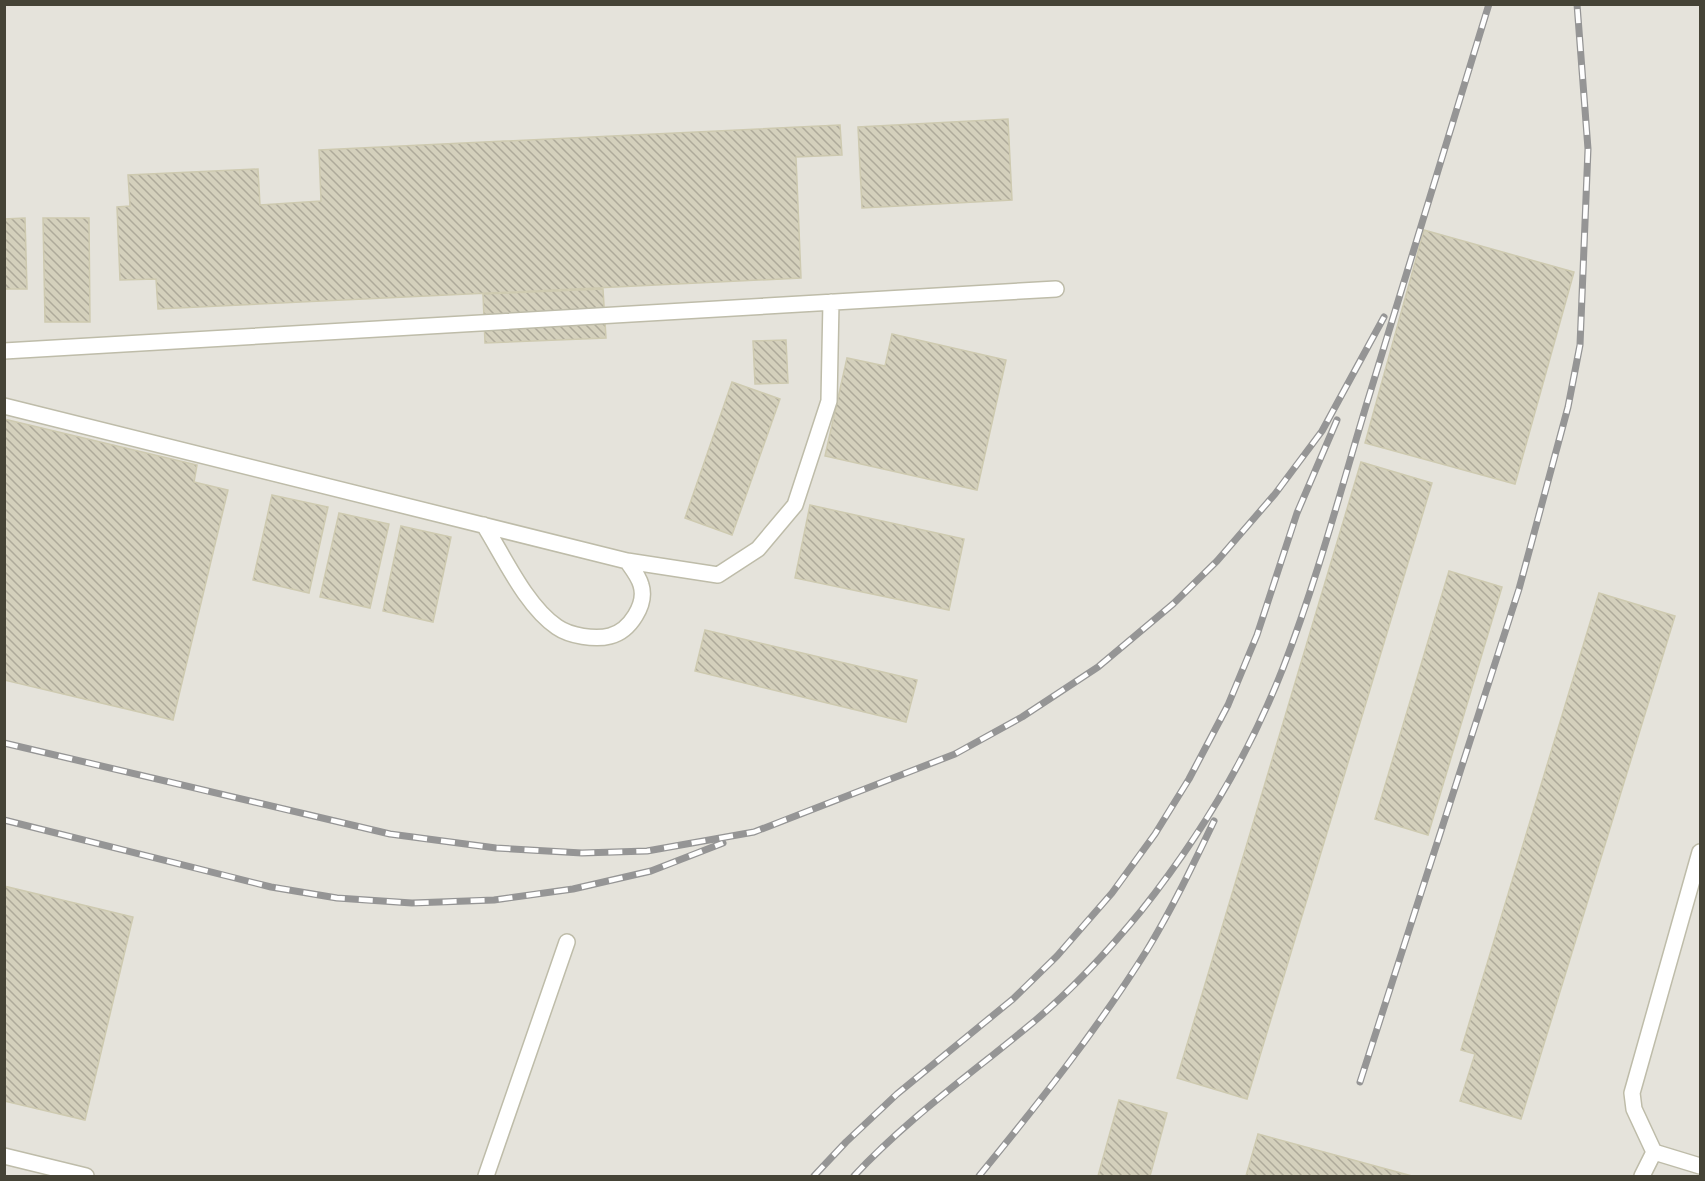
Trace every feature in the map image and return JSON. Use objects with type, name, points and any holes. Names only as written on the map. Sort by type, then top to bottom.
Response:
[{"type":"lane","points":[[4,351],[1056,289]]},
{"type":"lane","points":[[4,406],[627,561],[718,574],[758,549],[795,505],[829,401],[831,302]]},
{"type":"lane","points":[[484,525],[538,612],[559,628],[585,636],[612,636],[631,622],[642,602],[641,585],[627,561]]},
{"type":"lane","points":[[1701,852],[1632,1093],[1634,1110],[1654,1152],[1701,1166]]},
{"type":"lane","points":[[486,1176],[567,942]]},
{"type":"lane","points":[[1642,1176],[1654,1152]]},
{"type":"lane","points":[[4,1156],[86,1176]]},
{"type":"shaded area","points":[[5,5],[1700,5],[1700,1176],[5,1176]]},
{"type":"building","points":[[1008,119],[1012,200],[862,208],[858,127]]},
{"type":"building","points":[[840,125],[842,155],[796,157],[801,278],[158,309],[156,279],[120,280],[117,207],[130,206],[128,175],[258,169],[260,205],[321,201],[319,150]]},
{"type":"building","points":[[25,218],[27,289],[4,289],[4,219]]},
{"type":"building","points":[[43,218],[89,218],[90,322],[45,322]]},
{"type":"building","points":[[1424,230],[1574,272],[1515,484],[1365,443]]},
{"type":"building","points":[[603,289],[606,338],[485,343],[483,294]]},
{"type":"building","points":[[892,334],[1006,360],[977,490],[825,456],[847,358],[885,366]]},
{"type":"building","points":[[786,340],[788,383],[755,384],[753,341]]},
{"type":"building","points":[[732,382],[780,399],[732,535],[685,518]]},
{"type":"building","points":[[4,419],[197,465],[194,482],[228,490],[173,720],[4,680]]},
{"type":"building","points":[[1361,462],[1432,483],[1247,1099],[1177,1078]]},
{"type":"building","points":[[272,495],[328,507],[309,593],[253,580]]},
{"type":"building","points":[[810,505],[964,539],[949,610],[795,578]]},
{"type":"building","points":[[339,513],[389,524],[370,608],[320,597]]},
{"type":"building","points":[[401,526],[451,537],[433,622],[383,611]]},
{"type":"building","points":[[1449,571],[1502,587],[1428,835],[1375,819]]},
{"type":"building","points":[[1599,593],[1675,616],[1521,1119],[1460,1101],[1475,1054],[1461,1050]]},
{"type":"building","points":[[705,630],[917,680],[906,722],[695,671]]},
{"type":"building","points":[[4,886],[133,917],[85,1120],[4,1101]]},
{"type":"building","points":[[1119,1100],[1167,1113],[1150,1176],[1098,1176]]},
{"type":"building","points":[[1258,1134],[1412,1176],[1246,1176]]},
{"type":"railway","points":[[854,1176],[917,1116],[1046,1011],[1102,956],[1141,911],[1183,854],[1238,764],[1270,700],[1306,603],[1489,4]]},
{"type":"railway","points":[[1360,1082],[1519,589],[1568,407],[1580,345],[1588,149],[1577,4]]},
{"type":"railway","points":[[4,743],[390,834],[496,848],[582,853],[647,851],[754,832],[955,754],[1022,717],[1098,667],[1173,604],[1217,561],[1275,494],[1322,431],[1384,317]]},
{"type":"railway","points":[[814,1176],[897,1094],[1013,999],[1057,956],[1112,893],[1155,834],[1189,779],[1228,705],[1257,635],[1297,513],[1337,420]]},
{"type":"railway","points":[[4,820],[271,887],[337,898],[412,903],[494,900],[573,889],[651,871],[723,843]]},
{"type":"railway","points":[[979,1176],[1066,1066],[1128,980],[1165,919],[1214,821]]}]
